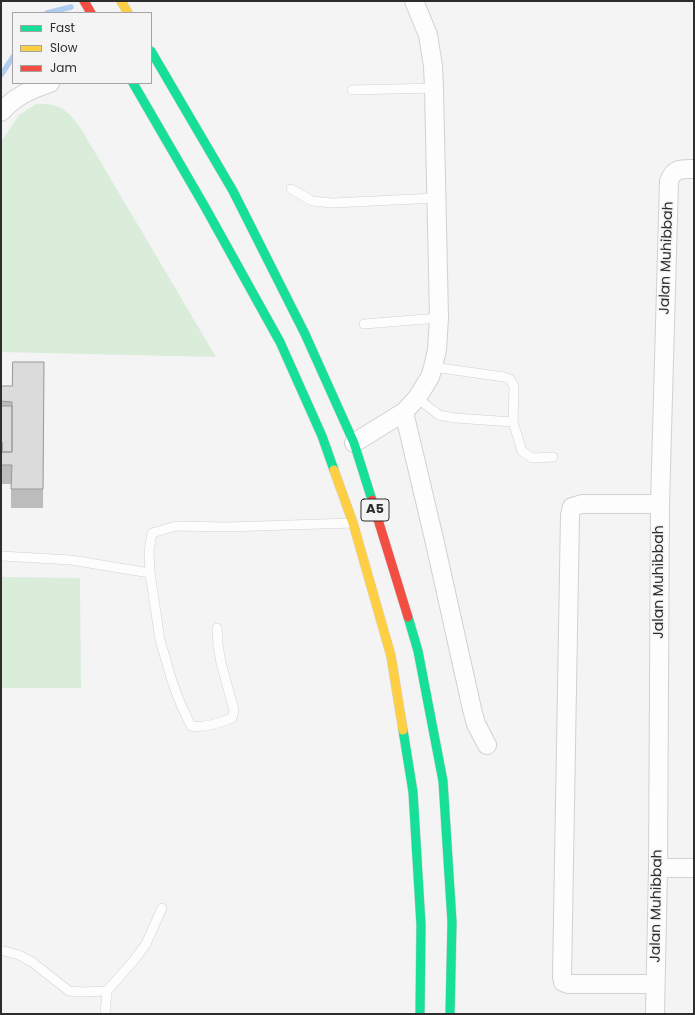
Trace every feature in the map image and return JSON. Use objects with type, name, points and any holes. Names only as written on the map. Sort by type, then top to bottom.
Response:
[{"type":"highway","points":[[84,1],[90,12]]},
{"type":"highway","points":[[121,1],[127,12]]},
{"type":"highway","name":"A5","points":[[152,53],[233,191],[305,334],[354,443],[378,518],[418,651],[443,781],[452,922],[450,1014]]},
{"type":"highway","name":"A5","points":[[135,84],[280,342],[322,436],[353,523],[391,656],[413,792],[421,925],[420,1014]]},
{"type":"highway","points":[[450,997],[460,1014]]},
{"type":"highway","points":[[412,1014],[420,1002]]},
{"type":"street","points":[[354,443],[404,412],[416,398],[430,377],[437,350],[439,318],[433,66],[428,35],[414,1]]},
{"type":"street","points":[[1,112],[9,103],[28,90],[47,84]]},
{"type":"street","name":"Jalan Muhibbah","points":[[655,1014],[658,868],[660,504],[669,181],[672,174],[679,170],[694,169]]},
{"type":"street","points":[[404,412],[472,709],[476,724],[486,745]]},
{"type":"street","points":[[655,984],[568,984],[563,982],[562,977],[570,515],[572,507],[582,504],[660,504]]},
{"type":"street","points":[[658,868],[694,868]]},
{"type":"lane","points":[[352,90],[434,88]]},
{"type":"lane","points":[[292,189],[312,201],[333,203],[436,198]]},
{"type":"lane","points":[[364,324],[439,318]]},
{"type":"lane","points":[[433,367],[510,379],[514,386],[513,422],[522,451],[532,458],[553,457]]},
{"type":"lane","points":[[416,398],[439,415],[455,418],[513,422]]},
{"type":"lane","points":[[217,628],[221,663],[234,710],[232,718],[199,727],[191,726],[172,682],[160,640],[150,573],[149,551],[152,533],[176,526],[226,527],[353,523]]},
{"type":"lane","points":[[1,556],[71,560],[150,573]]},
{"type":"lane","points":[[105,1014],[107,991],[135,960],[146,944],[162,908]]},
{"type":"lane","points":[[4,951],[19,955],[32,962],[69,991],[107,991]]},
{"type":"green space","points":[[36,104],[51,105],[62,108],[80,127],[216,357],[1,352],[1,142],[19,115]]},
{"type":"green space","points":[[1,577],[80,578],[81,688],[1,688]]},
{"type":"building","points":[[13,362],[44,362],[43,489],[11,489],[12,465],[1,465],[1,442],[2,452],[12,452],[12,402],[1,401],[1,386],[12,386]]},
{"type":"building","points":[[1,406],[12,406],[12,452],[2,452]]},
{"type":"waterway","points":[[51,12],[71,7]]},
{"type":"waterway","points":[[1,75],[12,58]]},
{"type":"traffic: fast","points":[[152,53],[233,191],[305,334],[354,443],[372,500]]},
{"type":"traffic: fast","points":[[134,84],[205,207],[280,342],[322,436],[334,470]]},
{"type":"traffic: fast","points":[[408,617],[418,651],[443,781],[452,922],[450,1014]]},
{"type":"traffic: fast","points":[[403,730],[413,792],[421,925],[420,1014]]},
{"type":"traffic: slow","points":[[121,1],[127,12]]},
{"type":"traffic: slow","points":[[334,470],[353,523],[391,656],[403,730]]},
{"type":"traffic: jam","points":[[84,1],[90,12]]},
{"type":"traffic: jam","points":[[372,500],[408,617]]}]
